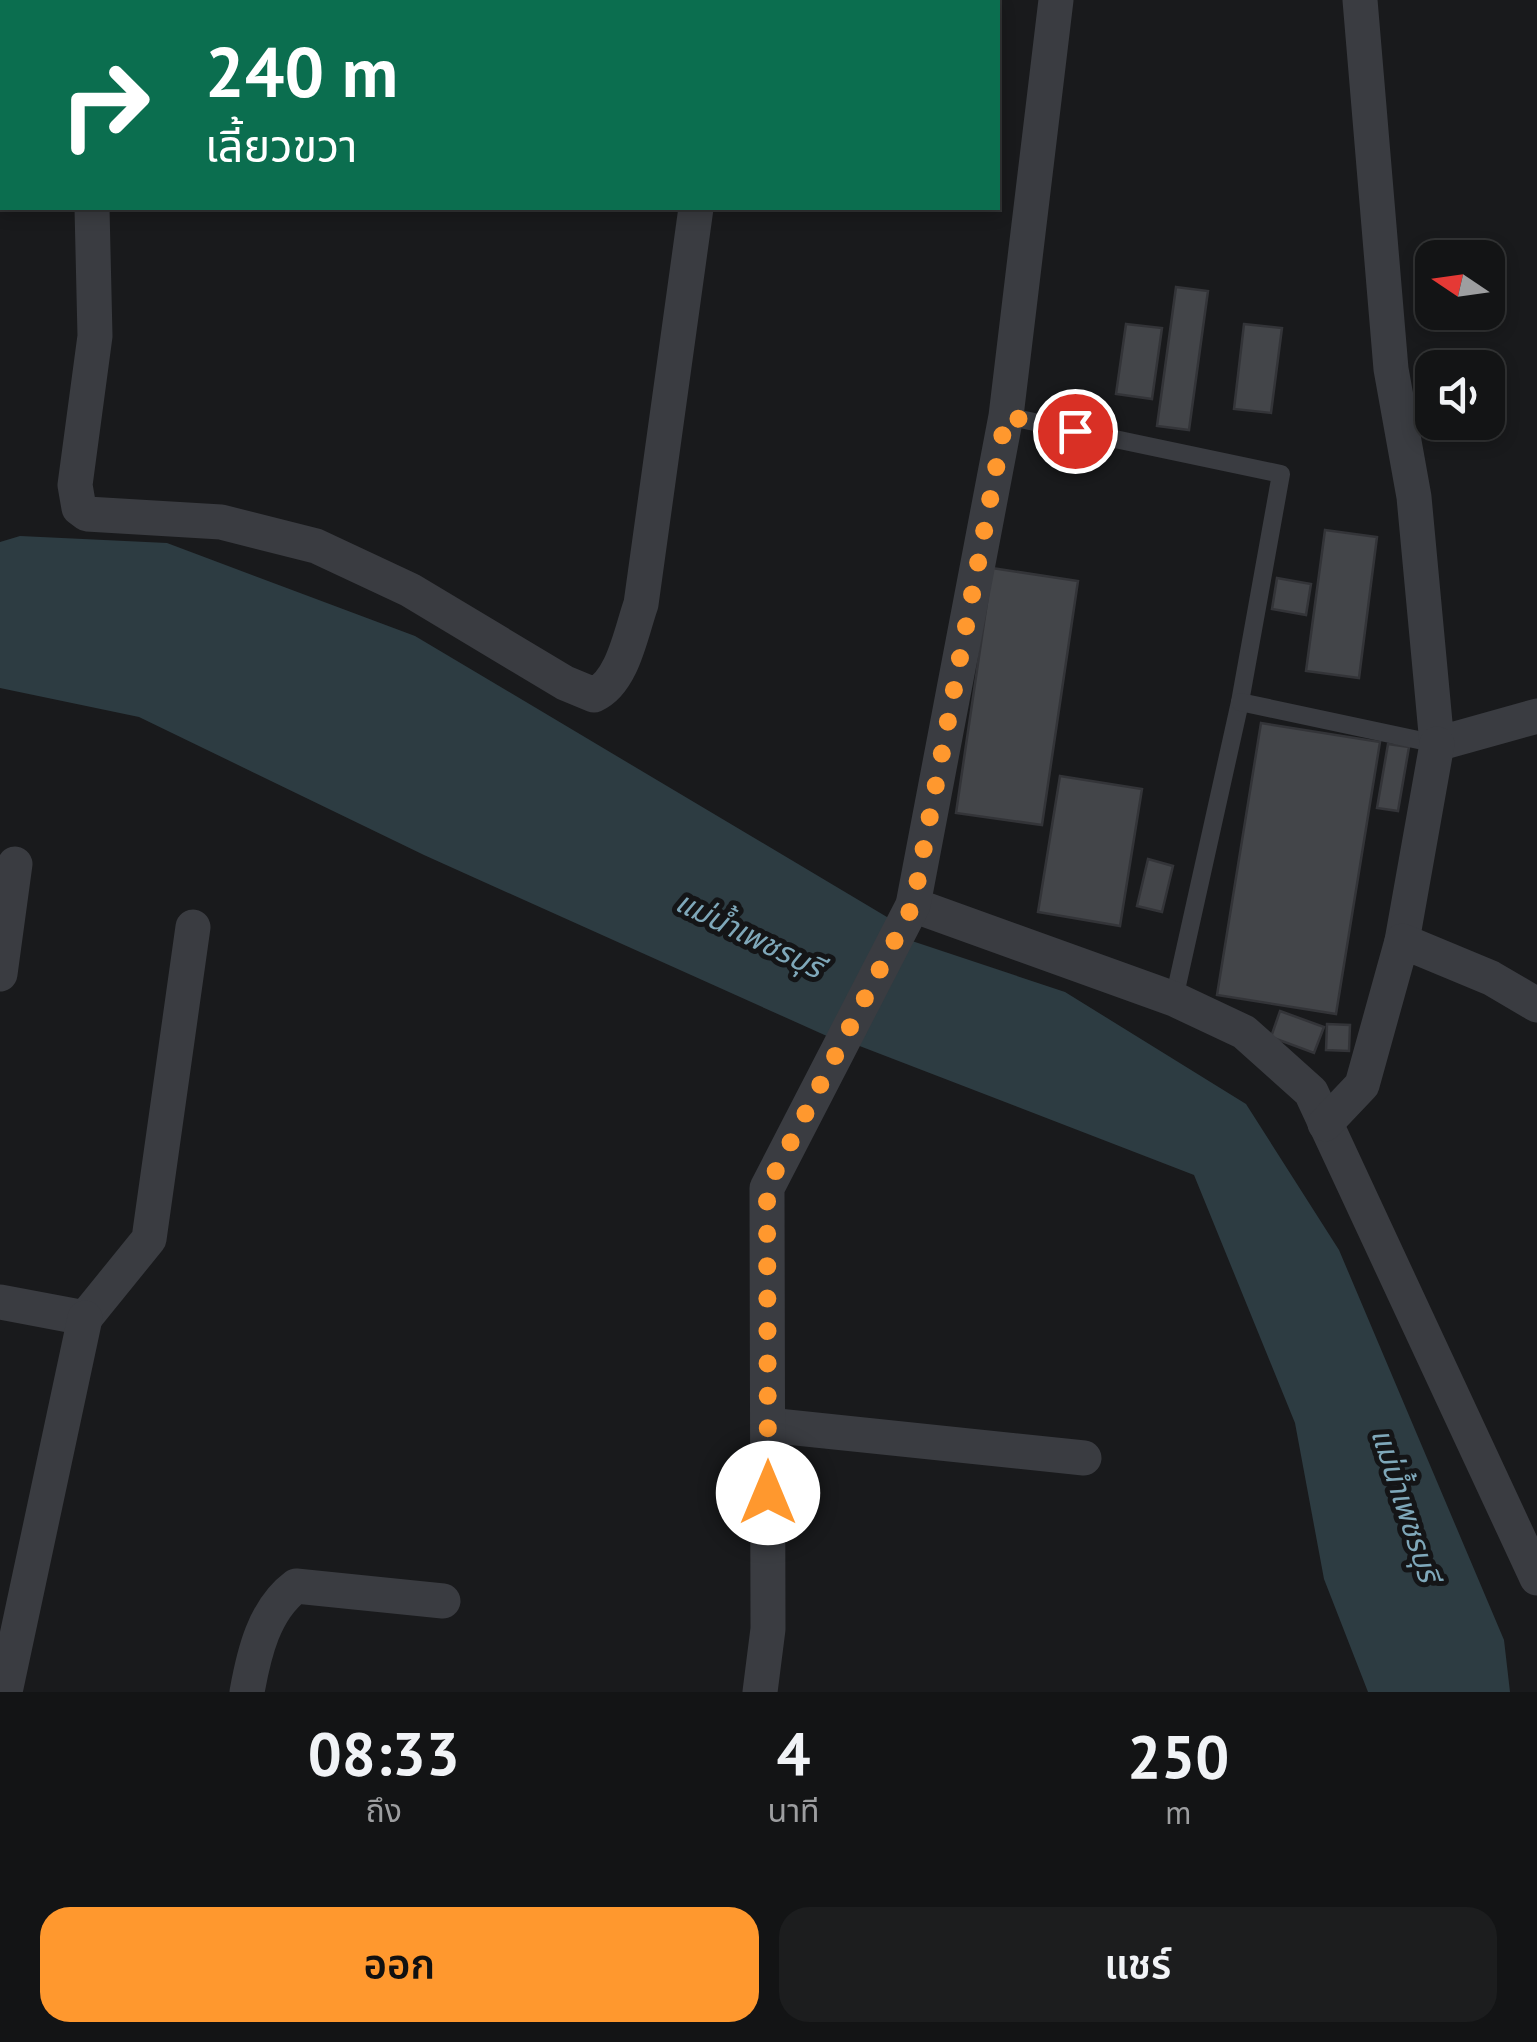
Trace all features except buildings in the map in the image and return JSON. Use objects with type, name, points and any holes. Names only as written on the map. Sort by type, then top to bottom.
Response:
[{"type":"street","points":[[760,1692],[768,1628],[767,1188],[907,918],[1006,416],[1056,0]]},
{"type":"street","points":[[1325,1124],[1362,1085],[1402,941],[1437,744],[1414,496],[1390,350],[1360,0]]},
{"type":"street","points":[[92,210],[95,336],[75,485],[79,508],[87,514],[221,522],[316,546],[410,590],[565,683],[594,694],[607,687],[620,663],[640,604],[696,210]]},
{"type":"street","points":[[1437,744],[1537,716]]},
{"type":"street","points":[[0,974],[15,864]]},
{"type":"street","points":[[907,918],[1174,999],[1244,1032],[1310,1092],[1537,1578]]},
{"type":"street","points":[[5,1692],[85,1318],[149,1239],[192,927]]},
{"type":"street","points":[[1402,941],[1490,978],[1537,1006]]},
{"type":"street","points":[[0,1302],[85,1318]]},
{"type":"street","points":[[768,1425],[1084,1458]]},
{"type":"street","points":[[248,1692],[262,1633],[278,1599],[296,1586],[443,1601]]},
{"type":"lane","points":[[1006,416],[1281,474],[1240,702],[1174,999]]},
{"type":"lane","points":[[1240,702],[1437,744]]},
{"type":"water","name":"แม่น้ำเพชรบุรี","points":[[20,536],[167,543],[415,636],[892,920],[829,1037],[424,855],[139,717],[0,688],[0,542]]},
{"type":"water","name":"แม่น้ำเพชรบุรี","points":[[903,938],[1065,992],[1246,1104],[1339,1250],[1504,1640],[1510,1692],[1368,1692],[1324,1579],[1295,1423],[1194,1175],[857,1045]]},
{"type":"route","points":[[768,1493],[767,1188],[913,905],[1006,416],[1075,431]]}]
